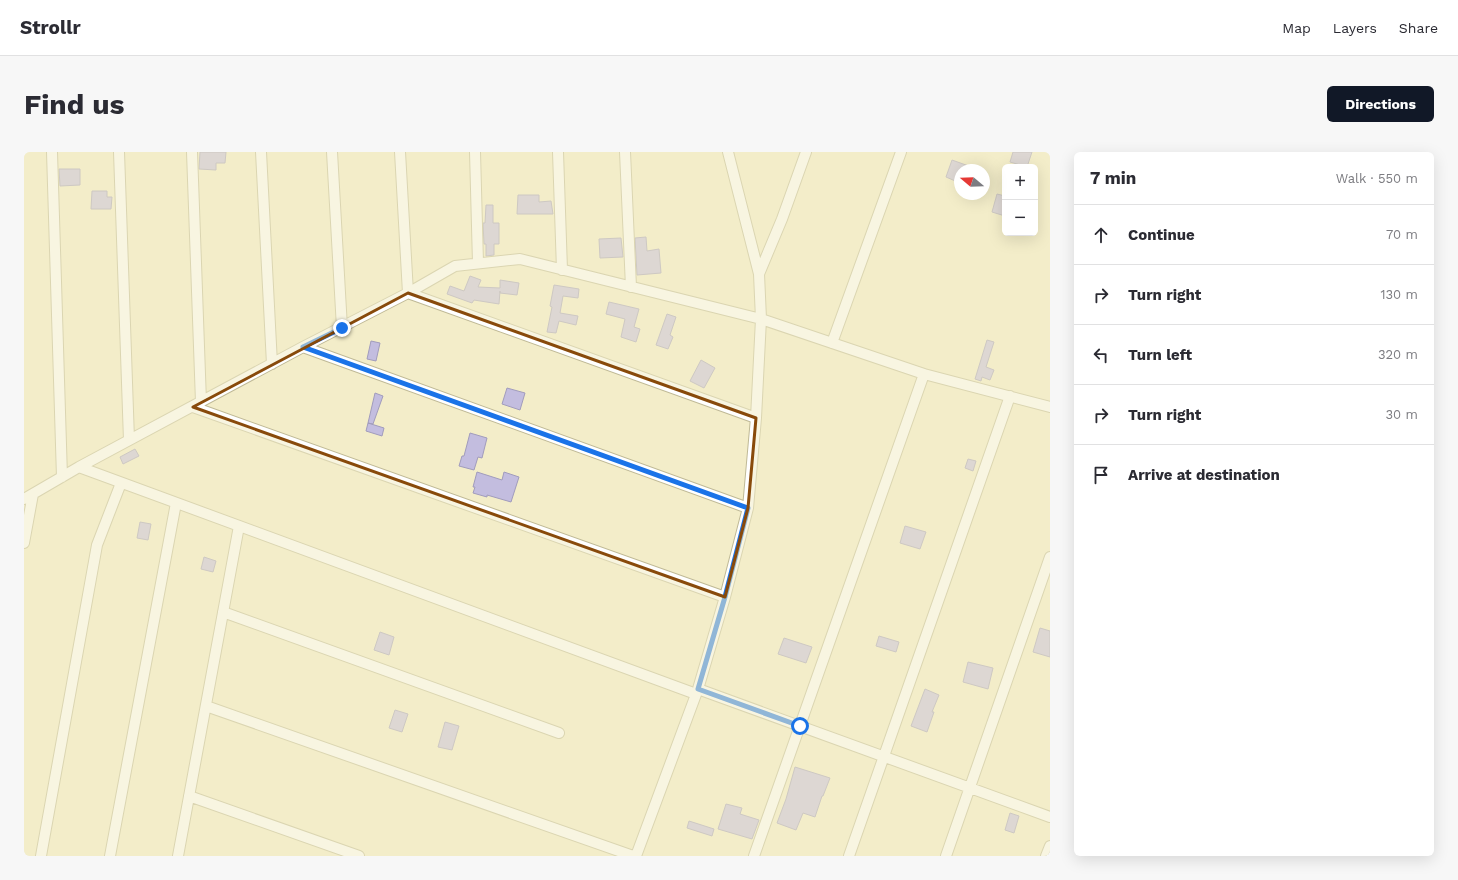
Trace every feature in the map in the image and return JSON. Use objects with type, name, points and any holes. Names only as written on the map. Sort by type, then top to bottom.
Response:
[{"type":"street","points":[[52,152],[62,477]]},
{"type":"street","points":[[119,152],[129,440]]},
{"type":"street","points":[[192,152],[197,404]]},
{"type":"street","points":[[261,152],[272,364]]},
{"type":"street","points":[[332,152],[342,328]]},
{"type":"street","points":[[400,152],[408,293]]},
{"type":"street","points":[[475,152],[478,263]]},
{"type":"street","points":[[558,152],[562,270]]},
{"type":"street","points":[[626,152],[631,287]]},
{"type":"street","points":[[206,706],[634,856],[697,692],[725,597],[748,508],[756,418],[761,319],[759,274],[728,152]]},
{"type":"street","points":[[759,274],[782,219],[806,152]]},
{"type":"street","points":[[832,343],[901,152]]},
{"type":"street","points":[[24,543],[28,497],[79,467],[303,347],[408,293],[455,266],[520,259],[761,319],[924,374],[1050,407]]},
{"type":"street","points":[[408,293],[756,418]]},
{"type":"street","points":[[303,347],[748,508]]},
{"type":"street","points":[[754,856],[924,374]]},
{"type":"street","points":[[849,856],[1010,396]]},
{"type":"street","points":[[197,404],[725,597]]},
{"type":"street","points":[[79,467],[697,692],[800,726],[1050,817]]},
{"type":"street","points":[[41,856],[97,545],[121,483]]},
{"type":"street","points":[[110,856],[176,503]]},
{"type":"street","points":[[178,856],[239,526]]},
{"type":"street","points":[[946,856],[1050,557]]},
{"type":"street","points":[[223,612],[559,733]]},
{"type":"street","points":[[189,796],[359,856]]},
{"type":"street","points":[[1046,856],[1050,846]]},
{"type":"highlighted area","points":[[408,293],[756,418],[748,508],[725,597],[193,407]]},
{"type":"building","points":[[200,152],[226,152],[225,163],[216,163],[216,170],[199,169]]},
{"type":"building","points":[[1013,152],[1032,152],[1028,164],[1017,164],[1010,162]]},
{"type":"building","points":[[952,160],[963,164],[954,164],[954,180],[946,177]]},
{"type":"building","points":[[59,169],[80,169],[80,185],[60,186]]},
{"type":"building","points":[[92,191],[107,191],[107,197],[112,197],[111,209],[91,209]]},
{"type":"building","points":[[997,194],[1002,195],[1002,215],[992,212]]},
{"type":"building","points":[[518,195],[539,195],[539,202],[551,201],[553,214],[517,214]]},
{"type":"building","points":[[486,205],[493,205],[493,223],[499,223],[499,244],[494,244],[494,255],[486,256],[483,223],[485,223]]},
{"type":"building","points":[[646,237],[647,251],[659,249],[661,273],[637,275],[635,238]]},
{"type":"building","points":[[621,238],[623,257],[600,258],[599,239]]},
{"type":"building","points":[[470,276],[481,280],[478,287],[500,288],[500,280],[519,283],[517,295],[500,293],[500,291],[499,304],[474,300],[472,303],[447,294],[450,286],[464,291]]},
{"type":"building","points":[[554,285],[579,289],[578,298],[563,296],[560,313],[578,316],[576,325],[559,321],[556,333],[547,332],[552,307],[550,306]]},
{"type":"building","points":[[609,302],[639,309],[634,327],[640,329],[636,342],[621,337],[625,319],[606,314]]},
{"type":"building","points":[[667,314],[676,317],[670,335],[673,337],[668,349],[656,345]]},
{"type":"building","points":[[987,340],[994,342],[986,367],[994,370],[990,380],[982,377],[981,381],[975,379]]},
{"type":"building","points":[[371,341],[380,343],[376,361],[367,359]]},
{"type":"building","points":[[701,360],[715,368],[704,388],[690,381]]},
{"type":"building","points":[[507,388],[525,393],[520,410],[502,404]]},
{"type":"building","points":[[375,393],[383,396],[373,424],[368,423]]},
{"type":"building","points":[[368,423],[384,428],[382,436],[366,431]]},
{"type":"building","points":[[470,433],[487,438],[482,458],[478,457],[474,470],[459,466],[462,456],[464,456]]},
{"type":"building","points":[[135,449],[139,456],[123,464],[120,457]]},
{"type":"building","points":[[968,459],[976,461],[973,471],[965,468]]},
{"type":"building","points":[[477,472],[502,480],[504,472],[519,477],[511,502],[487,495],[487,497],[473,493]]},
{"type":"building","points":[[140,522],[151,524],[148,540],[137,538]]},
{"type":"building","points":[[905,526],[926,532],[920,549],[900,543]]},
{"type":"building","points":[[204,557],[216,561],[213,572],[201,569]]},
{"type":"building","points":[[1040,628],[1050,631],[1050,657],[1033,652]]},
{"type":"building","points":[[380,632],[394,637],[389,655],[374,650]]},
{"type":"building","points":[[879,636],[899,642],[896,652],[876,646]]},
{"type":"building","points":[[784,638],[812,647],[806,663],[778,654]]},
{"type":"building","points":[[968,662],[993,668],[988,689],[963,682]]},
{"type":"building","points":[[925,689],[939,695],[932,712],[934,712],[927,732],[911,726]]},
{"type":"building","points":[[395,710],[408,714],[402,732],[389,728]]},
{"type":"building","points":[[445,722],[459,726],[452,750],[438,747]]},
{"type":"building","points":[[795,767],[830,778],[815,817],[803,813],[796,830],[777,823],[786,799]]},
{"type":"building","points":[[726,804],[742,808],[740,814],[759,820],[752,839],[718,829]]},
{"type":"building","points":[[1010,813],[1019,816],[1014,833],[1005,830]]},
{"type":"building","points":[[689,821],[714,829],[712,836],[687,828]]},
{"type":"route","points":[[342,328],[303,347],[748,508],[725,597],[698,689],[800,726]]}]
